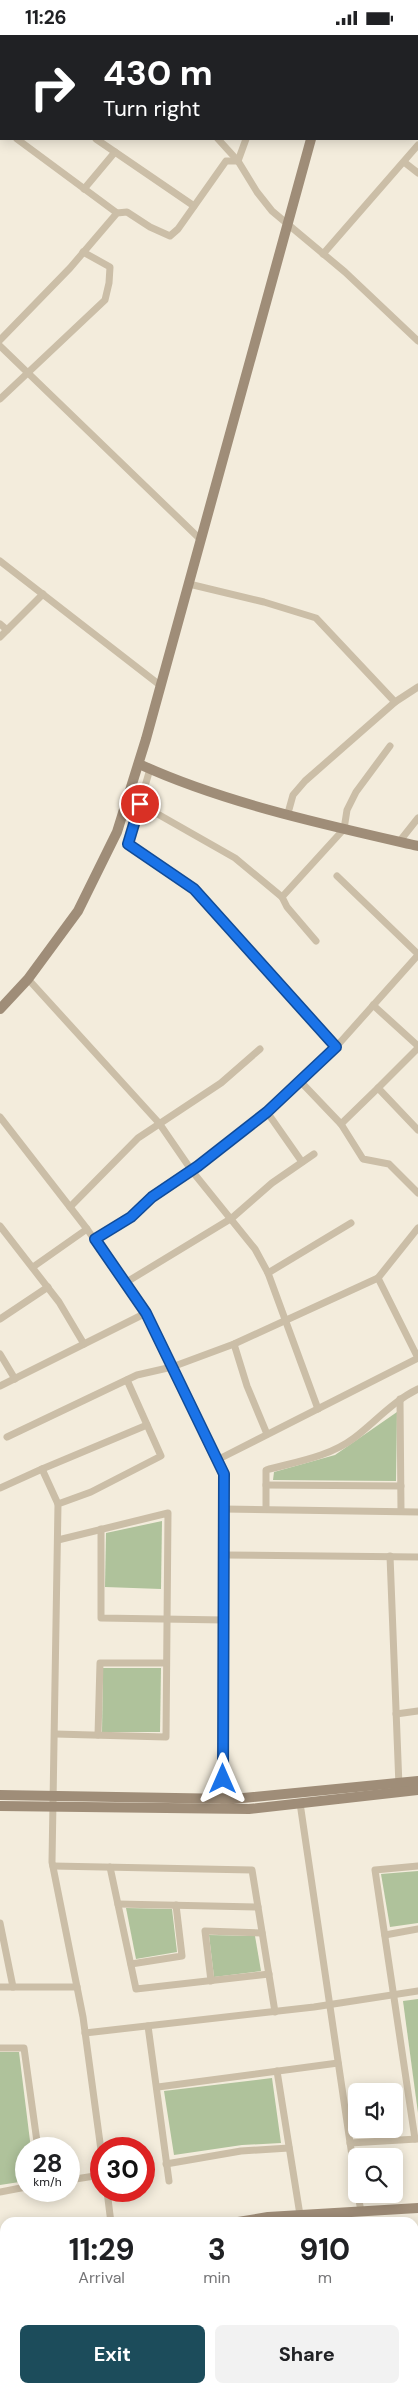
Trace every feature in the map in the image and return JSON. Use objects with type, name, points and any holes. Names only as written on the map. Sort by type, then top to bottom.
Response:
[{"type":"street","points":[[18,140],[117,213],[127,212],[150,227],[170,236],[178,229],[226,161],[238,161]]},
{"type":"street","points":[[98,140],[194,206]]},
{"type":"street","points":[[219,140],[238,161],[257,193],[287,225],[323,254],[418,341]]},
{"type":"street","points":[[238,161],[246,140]]},
{"type":"street","points":[[0,1009],[28,979],[78,911],[117,832],[161,686],[311,140]]},
{"type":"street","points":[[323,254],[418,145]]},
{"type":"street","points":[[84,189],[116,152]]},
{"type":"street","points":[[404,162],[418,173]]},
{"type":"street","points":[[0,340],[84,252],[117,213]]},
{"type":"street","points":[[0,399],[104,300],[109,283],[110,267],[84,252]]},
{"type":"street","points":[[0,346],[201,540]]},
{"type":"street","points":[[0,561],[161,686]]},
{"type":"street","points":[[189,584],[264,602],[316,618],[395,702]]},
{"type":"street","points":[[0,637],[43,595]]},
{"type":"street","points":[[0,624],[7,629]]},
{"type":"street","points":[[288,813],[293,795],[305,781],[395,702],[418,687]]},
{"type":"street","points":[[282,897],[344,829],[348,810],[356,792],[390,746]]},
{"type":"street","points":[[138,764],[183,784],[344,829],[418,847]]},
{"type":"street","points":[[150,769],[128,844],[194,889],[336,1047]]},
{"type":"street","points":[[140,804],[235,859],[282,897],[287,907],[316,941]]},
{"type":"street","points":[[399,842],[418,818]]},
{"type":"street","points":[[95,1239],[131,1217],[152,1197],[192,1171],[267,1112],[336,1047],[418,955],[337,876]]},
{"type":"street","points":[[28,979],[159,1123],[192,1171],[232,1218],[255,1249],[268,1273],[318,1409]]},
{"type":"street","points":[[341,1124],[418,1047],[373,1005]]},
{"type":"street","points":[[70,1207],[138,1139],[159,1123],[221,1083],[260,1049]]},
{"type":"street","points":[[300,1081],[341,1124],[363,1159],[389,1164],[418,1193]]},
{"type":"street","points":[[378,1088],[418,1130]]},
{"type":"street","points":[[267,1112],[302,1162]]},
{"type":"street","points":[[0,1117],[95,1239],[146,1313],[224,1474],[223,1804]]},
{"type":"street","points":[[125,1283],[232,1218],[272,1183],[314,1154]]},
{"type":"street","points":[[268,1273],[351,1223]]},
{"type":"street","points":[[0,1227],[48,1287],[84,1344]]},
{"type":"street","points":[[33,1267],[87,1229]]},
{"type":"street","points":[[7,1437],[127,1380],[172,1367],[234,1344],[378,1278],[417,1232]]},
{"type":"street","points":[[217,1460],[418,1358],[378,1278]]},
{"type":"street","points":[[0,1319],[48,1287]]},
{"type":"street","points":[[0,1386],[146,1313]]},
{"type":"street","points":[[234,1344],[267,1435]]},
{"type":"street","points":[[0,1354],[15,1379]]},
{"type":"street","points":[[58,1504],[91,1491],[161,1456],[127,1380]]},
{"type":"street","points":[[266,1509],[266,1470],[321,1455],[352,1440],[400,1399],[418,1389]]},
{"type":"street","points":[[400,1399],[401,1511]]},
{"type":"street","points":[[0,1488],[147,1425]]},
{"type":"street","points":[[42,1469],[58,1504],[53,1866],[86,2033],[99,2137]]},
{"type":"street","points":[[266,1485],[401,1486]]},
{"type":"street","points":[[224,1509],[418,1512]]},
{"type":"street","points":[[55,1734],[166,1737],[168,1513],[58,1540]]},
{"type":"street","points":[[101,1529],[101,1618],[224,1620]]},
{"type":"street","points":[[224,1555],[418,1557]]},
{"type":"street","points":[[390,1556],[399,1787]]},
{"type":"street","points":[[98,1735],[100,1663],[166,1663]]},
{"type":"street","points":[[396,1714],[418,1711]]},
{"type":"street","points":[[0,1795],[54,1801],[223,1804],[300,1803],[399,1787],[418,1781]]},
{"type":"street","points":[[223,1804],[399,1787],[418,1790]]},
{"type":"street","points":[[0,1806],[54,1801]]},
{"type":"street","points":[[300,1803],[351,2148]]},
{"type":"street","points":[[53,1866],[252,1870],[275,2012]]},
{"type":"street","points":[[350,2143],[416,2139],[375,1870],[418,1866]]},
{"type":"street","points":[[110,1867],[136,1989],[269,1974]]},
{"type":"street","points":[[118,1904],[258,1907]]},
{"type":"street","points":[[131,1964],[182,1956],[176,1905]]},
{"type":"street","points":[[0,1923],[13,1987]]},
{"type":"street","points":[[385,1935],[418,1929]]},
{"type":"street","points":[[211,1981],[205,1931],[262,1933]]},
{"type":"street","points":[[0,1987],[77,1987]]},
{"type":"street","points":[[86,2033],[275,2012],[418,1991]]},
{"type":"street","points":[[148,2026],[158,2087],[169,2181]]},
{"type":"street","points":[[0,2047],[24,2048],[36,2137]]},
{"type":"street","points":[[158,2087],[338,2063]]},
{"type":"street","points":[[277,2071],[300,2215]]},
{"type":"street","points":[[166,2164],[241,2151],[289,2148]]},
{"type":"street","points":[[0,2191],[15,2189]]},
{"type":"street","points":[[108,2202],[110,2217]]},
{"type":"street","points":[[359,2203],[360,2212]]},
{"type":"street","points":[[284,2217],[418,2208]]},
{"type":"green space","points":[[397,1412],[396,1481],[273,1480],[274,1472],[335,1455]]},
{"type":"green space","points":[[162,1521],[161,1589],[105,1587],[106,1533]]},
{"type":"green space","points":[[103,1668],[161,1668],[160,1732],[102,1732]]},
{"type":"green space","points":[[418,1871],[418,1923],[390,1927],[381,1874]]},
{"type":"green space","points":[[126,1908],[172,1909],[177,1952],[136,1959]]},
{"type":"green space","points":[[209,1935],[255,1936],[261,1971],[214,1977]]},
{"type":"green space","points":[[418,1999],[418,2113],[403,2001]]},
{"type":"green space","points":[[0,2052],[19,2052],[30,2137],[15,2137],[15,2183],[0,2185]]},
{"type":"green space","points":[[272,2078],[281,2143],[242,2145],[174,2155],[164,2091]]},
{"type":"route","points":[[140,804],[128,844],[194,889],[336,1047],[267,1112],[198,1166],[152,1197],[131,1217],[95,1239],[146,1313],[224,1474],[223,1779]]}]
